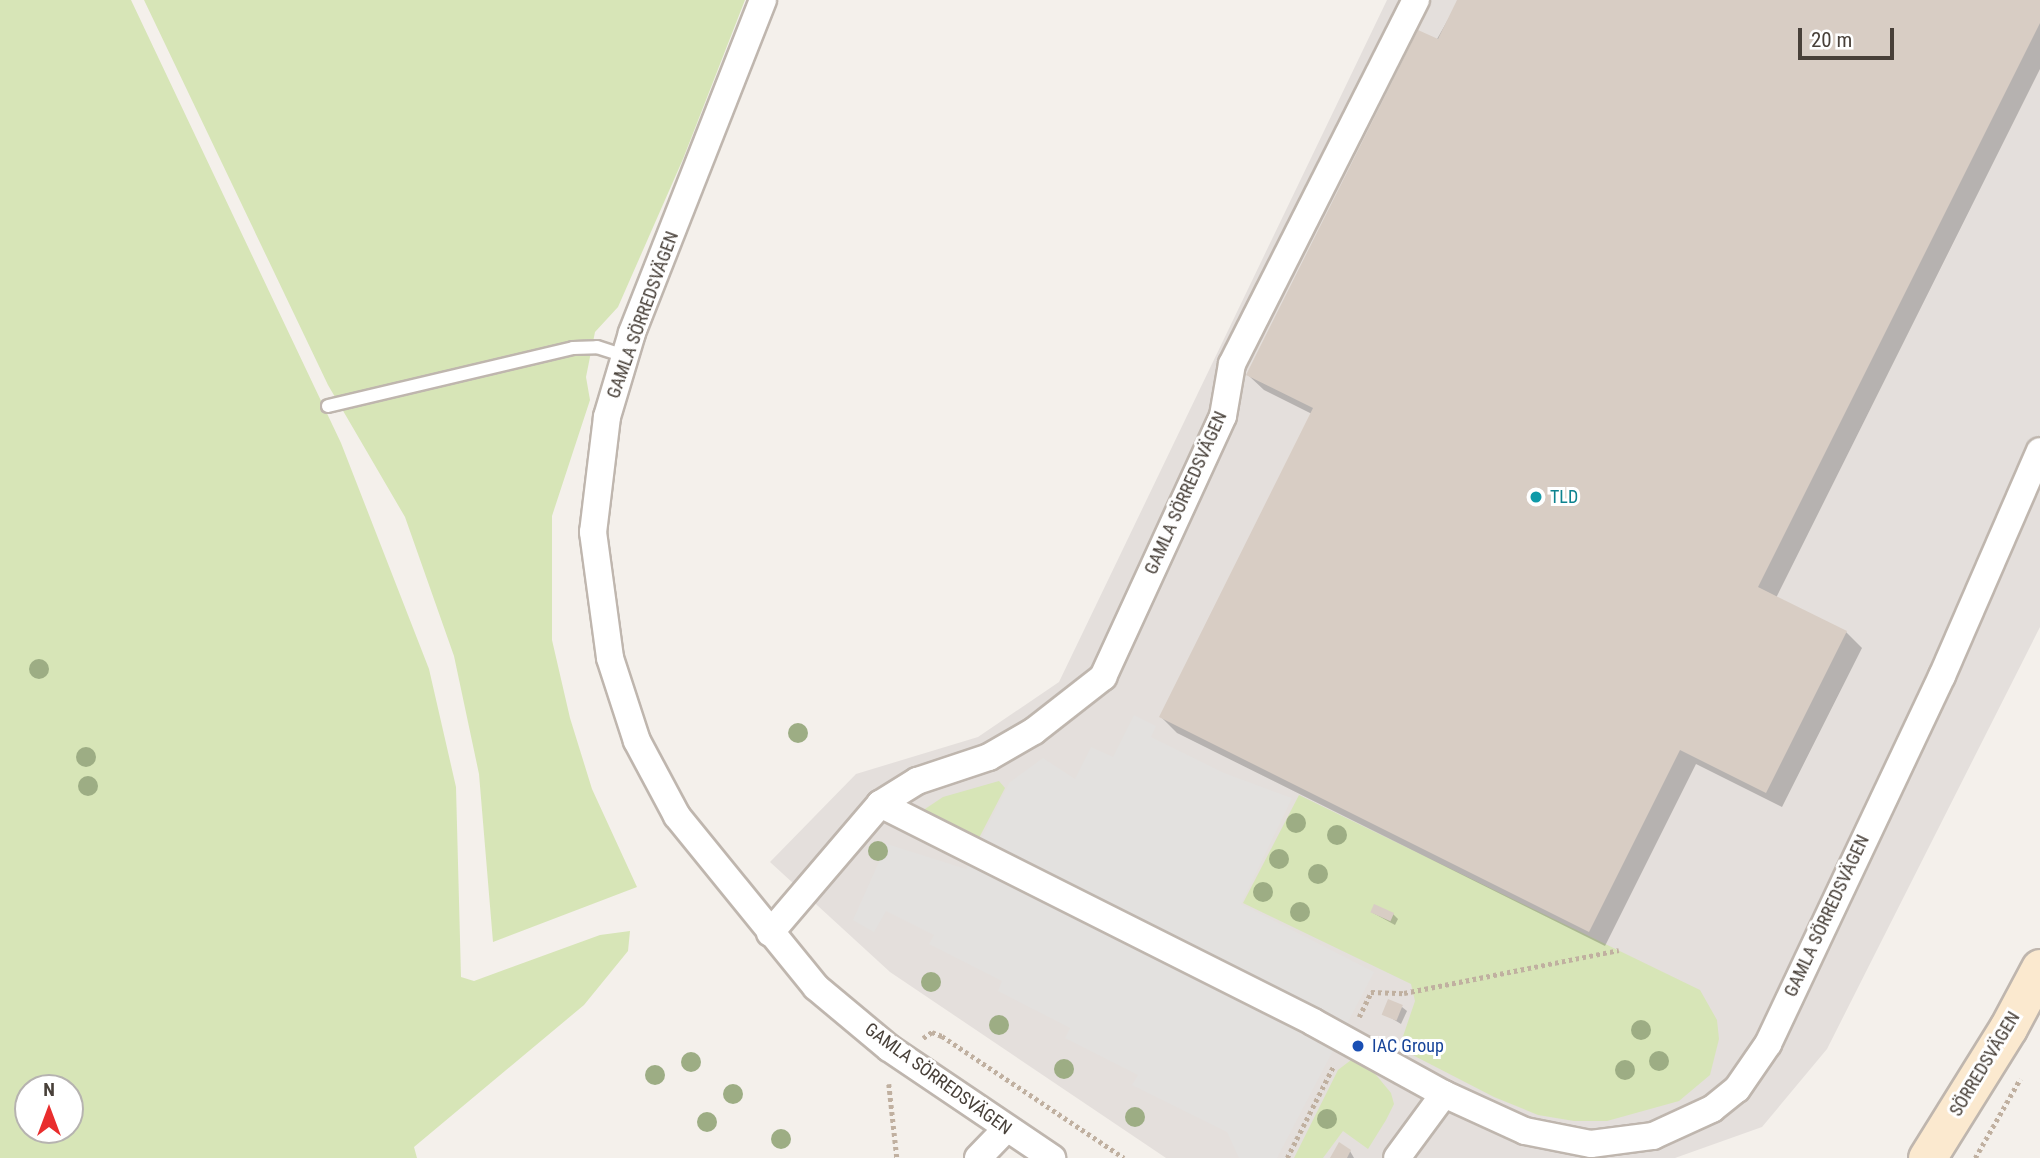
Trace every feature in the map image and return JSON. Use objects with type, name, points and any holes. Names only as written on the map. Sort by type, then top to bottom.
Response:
[{"type":"street","name":"GAMLA SÖRREDSVÄGEN","points":[[763,0],[624,356],[607,417],[594,503],[596,575],[610,658],[637,741],[677,817],[816,987],[908,1060],[1052,1158]]},
{"type":"street","name":"GAMLA SÖRREDSVÄGEN","points":[[770,933],[880,804],[917,781],[989,757],[1034,731],[1103,677],[1223,416],[1232,364],[1416,0]]},
{"type":"street","name":"GAMLA SÖRREDSVÄGEN","points":[[880,804],[1347,1040],[1444,1094],[1525,1130],[1591,1144],[1653,1136],[1712,1109],[1737,1089],[1768,1044],[1942,676],[2040,451]]},
{"type":"street","name":"SÖRREDSVÄGEN","points":[[1927,1158],[2008,1028],[2040,968]]},
{"type":"street","points":[[1397,1158],[1444,1094]]},
{"type":"street","points":[[978,1158],[1006,1129]]},
{"type":"lane","points":[[328,406],[573,348],[597,347],[624,356]]},
{"type":"path","points":[[1287,1158],[1371,992],[1404,993],[1619,950]]},
{"type":"path","points":[[942,1036],[1124,1158]]},
{"type":"path","points":[[897,1158],[888,1096],[889,1084],[908,1060]]},
{"type":"path","points":[[1975,1158],[2021,1077]]},
{"type":"shaded area","points":[[1387,0],[2040,0],[2040,627],[1827,1049],[1762,1127],[1675,1158],[1166,1158],[890,972],[770,862],[856,774],[978,737],[1059,682]]},
{"type":"shaded area","points":[[1134,715],[1156,726],[1151,737],[1224,773],[1292,798],[1241,904],[1374,972],[1277,1158],[1239,1158],[1227,1132],[1132,1085],[1138,1075],[1065,1038],[1070,1028],[998,991],[1002,981],[929,944],[934,935],[886,911],[874,932],[853,920],[887,844],[966,869],[1009,783],[1043,758],[1075,779],[1091,747],[1113,757]]},
{"type":"green space","points":[[0,0],[131,0],[341,443],[429,669],[456,787],[461,977],[474,981],[600,935],[630,931],[628,951],[584,1005],[414,1147],[417,1158],[0,1158]]},
{"type":"green space","points":[[144,0],[745,0],[683,159],[618,307],[595,332],[586,377],[590,400],[552,516],[552,640],[570,718],[592,789],[637,887],[493,942],[479,774],[454,656],[405,517],[328,385]]},
{"type":"green space","points":[[999,781],[1005,788],[979,838],[922,811],[943,797]]},
{"type":"green space","points":[[1299,795],[1700,990],[1717,1020],[1719,1039],[1710,1075],[1679,1101],[1607,1121],[1574,1121],[1538,1115],[1494,1097],[1399,1048],[1415,1001],[1411,984],[1243,903]]},
{"type":"green space","points":[[1351,1060],[1372,1070],[1391,1093],[1394,1104],[1386,1120],[1368,1149],[1343,1131],[1323,1158],[1294,1158],[1338,1070]]},
{"type":"building","name":"TLD","points":[[1457,0],[2040,0],[2040,23],[1758,587],[1847,631],[1766,793],[1680,750],[1589,932],[1159,717],[1313,408],[1246,375],[1418,30],[1438,39]]},
{"type":"building","points":[[1374,904],[1394,913],[1390,921],[1370,912]]},
{"type":"building","points":[[1388,999],[1403,1005],[1396,1021],[1382,1015]]},
{"type":"building","points":[[1339,1142],[1351,1150],[1347,1158],[1330,1158]]},
{"type":"place","name":"TLD","points":[[1536,497]]},
{"type":"place","name":"IAC Group","points":[[1358,1046]]}]
